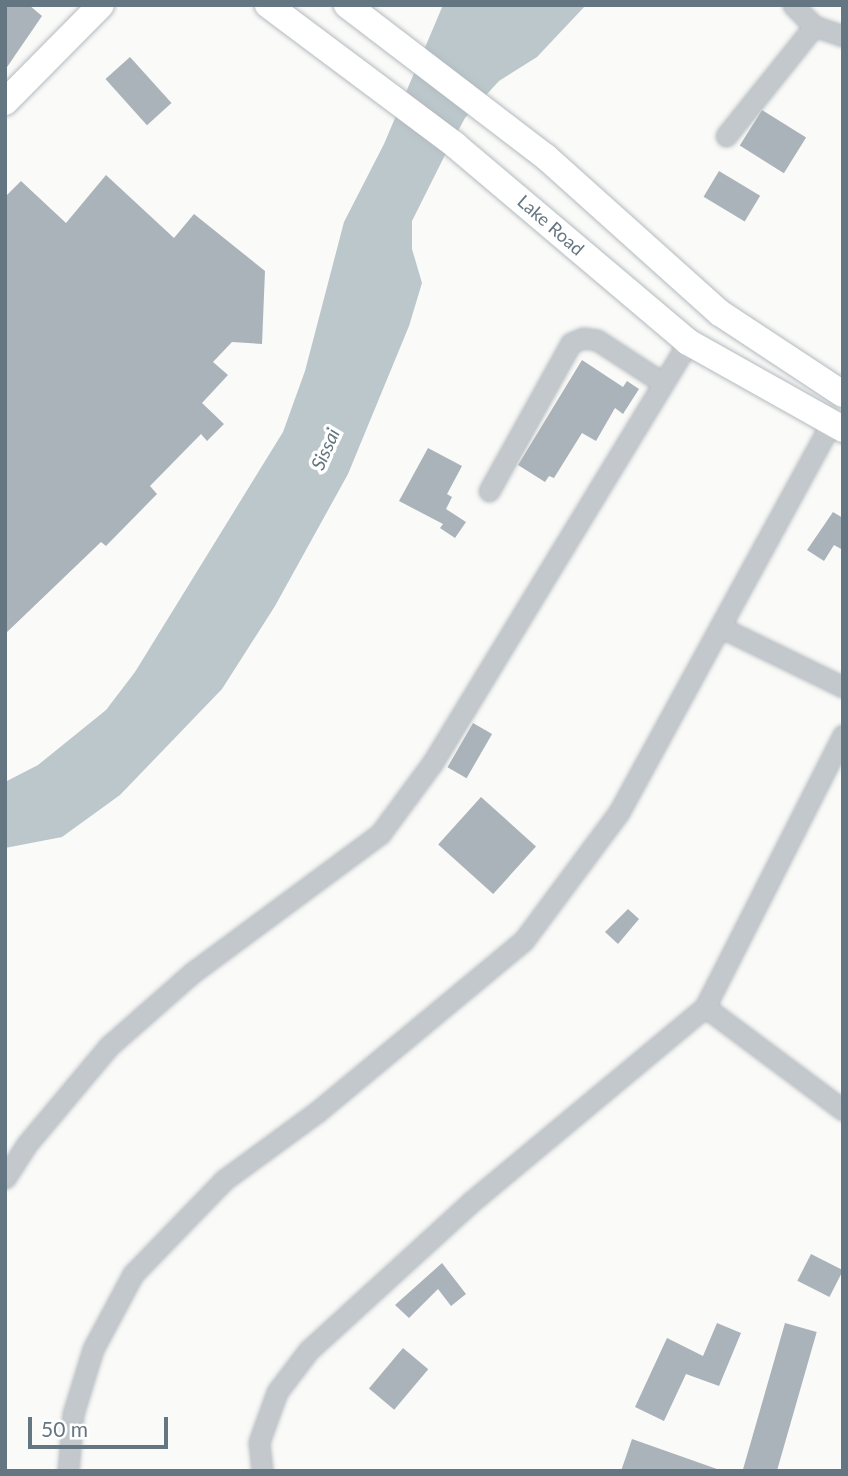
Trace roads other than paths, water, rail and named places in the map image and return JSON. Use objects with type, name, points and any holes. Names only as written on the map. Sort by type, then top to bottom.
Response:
[{"type":"main road","points":[[5,102],[101,5]]},
{"type":"main road","name":"Lake Road","points":[[268,5],[455,145],[688,342],[837,426]]},
{"type":"main road","points":[[347,5],[484,107],[720,313],[843,394]]},
{"type":"street","points":[[793,5],[814,26],[843,36]]},
{"type":"street","points":[[726,136],[814,26]]},
{"type":"street","points":[[489,491],[571,343],[583,338],[597,340],[663,383]]},
{"type":"street","points":[[5,1178],[27,1143],[109,1046],[192,972],[380,834],[433,762],[688,342]]},
{"type":"street","points":[[68,1471],[73,1414],[93,1349],[133,1274],[224,1180],[317,1112],[524,940],[620,812],[720,626],[837,426]]},
{"type":"street","points":[[720,626],[843,687]]},
{"type":"street","points":[[262,1471],[259,1442],[276,1392],[309,1350],[471,1202],[705,1007],[843,735]]},
{"type":"street","points":[[705,1007],[843,1110]]},
{"type":"water","name":"Sissai","points":[[443,5],[586,5],[537,57],[499,81],[465,118],[447,151],[412,221],[412,249],[422,283],[409,326],[348,474],[275,606],[222,689],[120,795],[62,837],[5,848],[5,782],[38,765],[106,710],[135,672],[283,432],[305,371],[344,222],[384,144]]}]
